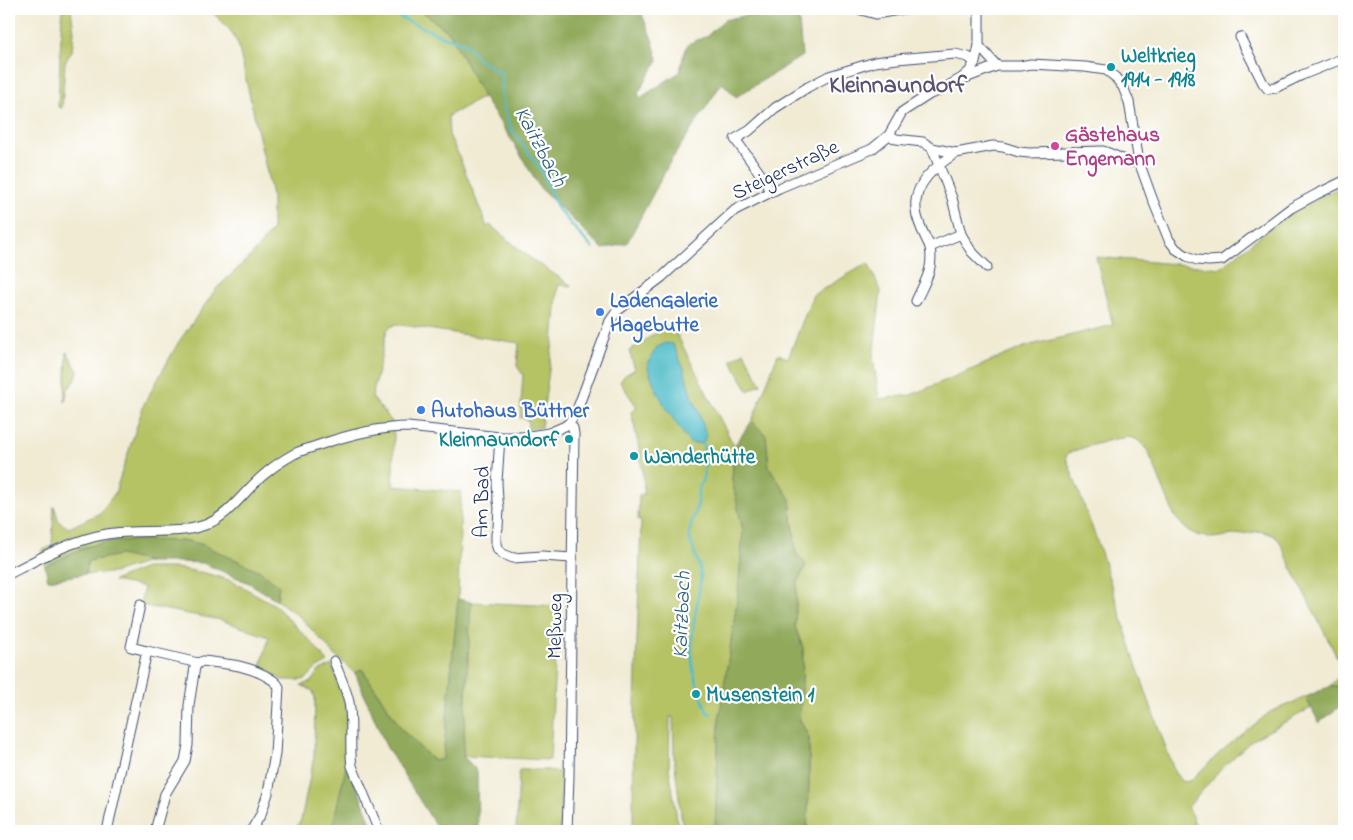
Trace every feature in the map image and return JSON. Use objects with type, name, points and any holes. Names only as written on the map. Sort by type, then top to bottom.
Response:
[{"type":"street","points":[[858,9],[876,14],[904,9]]},
{"type":"street","name":"Steigerstraße","points":[[569,423],[577,410],[610,321],[618,311],[662,277],[735,210],[770,192],[872,149],[889,135],[902,112],[930,94],[962,78],[970,71],[975,62],[979,46],[979,9]]},
{"type":"street","points":[[1240,37],[1263,83],[1268,89],[1275,88],[1344,58]]},
{"type":"street","points":[[979,46],[997,66]]},
{"type":"street","points":[[770,192],[736,138],[750,131],[775,108],[808,87],[828,76],[875,62],[955,54],[975,62]]},
{"type":"street","points":[[962,78],[997,66],[1031,64],[1106,70],[1123,87],[1129,102],[1139,162],[1169,240],[1176,249],[1197,260],[1222,260],[1291,208],[1344,181]]},
{"type":"street","points":[[889,135],[896,139],[923,142],[932,148],[956,152],[993,146],[1029,153],[1103,151],[1134,163],[1139,162]]},
{"type":"street","points":[[932,148],[952,198],[961,234],[970,250],[987,267]]},
{"type":"street","points":[[916,301],[931,267],[932,258],[930,247],[919,222],[916,204],[922,182],[938,164],[956,152]]},
{"type":"street","points":[[930,247],[961,234]]},
{"type":"street","points":[[9,574],[72,544],[100,535],[180,530],[205,525],[230,508],[265,474],[296,453],[336,439],[393,427],[500,437],[538,435],[560,429],[569,423]]},
{"type":"street","name":"Meßweg","points":[[567,831],[574,434],[573,428],[569,423]]},
{"type":"street","name":"Am Bad","points":[[500,437],[499,521],[496,534],[498,550],[513,558],[542,556],[572,558]]},
{"type":"street","points":[[140,605],[131,647],[198,663],[203,661],[241,665],[253,669],[276,682],[279,687],[275,754],[268,794],[261,814],[251,831]]},
{"type":"street","points":[[108,831],[147,651]]},
{"type":"street","points":[[334,661],[349,702],[352,766],[379,831]]},
{"type":"street","points":[[155,831],[165,794],[185,761],[188,745],[188,705],[195,667],[198,663]]},
{"type":"green space","points":[[62,9],[71,9],[74,32],[72,51],[65,62],[62,108],[58,107]]},
{"type":"green space","points":[[209,9],[419,9],[450,33],[483,97],[448,116],[449,135],[487,227],[490,225],[530,258],[572,286],[558,285],[553,342],[541,427],[526,430],[529,422],[524,418],[520,418],[523,375],[517,366],[519,343],[395,324],[387,330],[372,397],[392,422],[394,435],[393,486],[461,492],[458,599],[443,759],[434,761],[403,731],[362,669],[355,673],[336,656],[301,618],[277,600],[279,586],[260,571],[203,545],[189,541],[111,541],[85,547],[45,566],[41,551],[52,546],[54,506],[59,522],[69,528],[100,513],[115,493],[144,404],[178,343],[216,289],[253,254],[272,230],[272,195],[238,44],[230,30]]},
{"type":"green space","points":[[419,9],[638,9],[652,39],[658,60],[638,93],[640,98],[680,72],[688,44],[707,36],[724,20],[766,11],[798,10],[802,56],[736,97],[722,83],[670,162],[627,243],[603,249],[540,188],[513,142],[483,97],[450,33]]},
{"type":"green space","points":[[1344,185],[1344,695],[1339,686],[1330,686],[1340,675],[1341,665],[1279,540],[1273,535],[1261,531],[1213,538],[1199,536],[1187,530],[1175,517],[1148,451],[1140,442],[1128,437],[1091,445],[1068,453],[1066,457],[1099,546],[1136,664],[1175,773],[1182,782],[1190,781],[1224,749],[1270,712],[1306,697],[1311,708],[1252,740],[1221,769],[1188,807],[1198,831],[807,831],[809,738],[799,718],[803,648],[795,627],[797,584],[806,565],[796,553],[790,499],[769,467],[766,435],[752,421],[778,354],[788,358],[813,295],[868,263],[881,291],[873,358],[879,399],[911,395],[1027,346],[1113,325],[1096,257],[1221,268],[1292,211]]},
{"type":"green space","points":[[671,323],[734,446],[732,480],[743,531],[738,595],[719,720],[715,831],[683,831],[674,757],[673,717],[670,717],[669,768],[679,831],[633,831],[641,521],[638,520],[639,495],[644,494],[644,484],[638,442],[631,412],[637,407],[620,382],[624,376],[635,369],[629,351]]},
{"type":"green space","points":[[67,352],[78,371],[75,381],[67,390],[65,402]]},
{"type":"green space","points":[[744,352],[761,384],[748,391],[731,360]]},
{"type":"green space","points":[[752,421],[766,435],[769,467],[790,499],[796,553],[806,565],[797,584],[795,627],[803,648],[799,718],[809,738],[807,831],[715,831],[719,720],[738,595],[743,531],[732,480],[734,446]]},
{"type":"green space","points":[[136,540],[189,541],[203,545],[260,571],[279,586],[277,600],[249,583],[203,563],[149,562],[120,555],[88,561],[85,574],[48,580],[45,566],[69,554],[103,543]]},
{"type":"green space","points":[[121,555],[149,562],[113,573],[85,574],[88,561]]},
{"type":"green space","points":[[145,568],[176,568],[205,573],[232,581],[275,605],[328,662],[317,668],[306,679],[282,680],[261,666],[269,637],[221,620],[140,605],[144,587],[113,581]]},
{"type":"green space","points":[[458,599],[471,602],[463,756],[477,771],[478,831],[439,831],[386,746],[355,673],[362,669],[403,731],[434,761],[443,759]]},
{"type":"green space","points":[[471,602],[558,606],[550,760],[463,756]]},
{"type":"green space","points":[[332,665],[344,697],[348,732],[346,767],[333,831],[294,831],[301,820],[314,757],[315,698],[313,691],[301,685],[311,682],[319,671]]},
{"type":"green space","points":[[1330,686],[1339,686],[1344,695],[1344,703],[1319,723],[1306,697]]},
{"type":"green space","points":[[346,767],[350,768],[374,831],[333,831]]},
{"type":"green space","points":[[519,770],[548,770],[562,773],[560,831],[516,831]]},
{"type":"water","points":[[666,343],[673,344],[684,369],[706,435],[703,444],[690,443],[665,405],[650,375],[647,364],[657,347]]},
{"type":"waterway","name":"Kaitzbach","points":[[369,9],[390,13],[442,36],[466,44],[479,60],[501,73],[503,105],[511,129],[540,168],[558,209],[592,248]]},
{"type":"waterway","name":"Kaitzbach","points":[[701,441],[706,461],[689,536],[701,577],[693,631],[692,663],[696,682],[707,712],[711,714]]},
{"type":"place","name":"Weltkrieg 1914 - 1918","points":[[1111,67]]},
{"type":"place","name":"Gästehaus Engemann","points":[[1055,146]]},
{"type":"place","name":"LadenGalerie Hagebutte","points":[[600,312]]},
{"type":"place","name":"Autohaus Büttner","points":[[421,410]]},
{"type":"place","name":"Kleinnaundorf","points":[[569,439]]},
{"type":"place","name":"Wanderhütte","points":[[634,456]]},
{"type":"place","name":"Musenstein 1","points":[[696,694]]},
{"type":"district","name":"Kleinnaundorf","points":[[898,84]]}]
